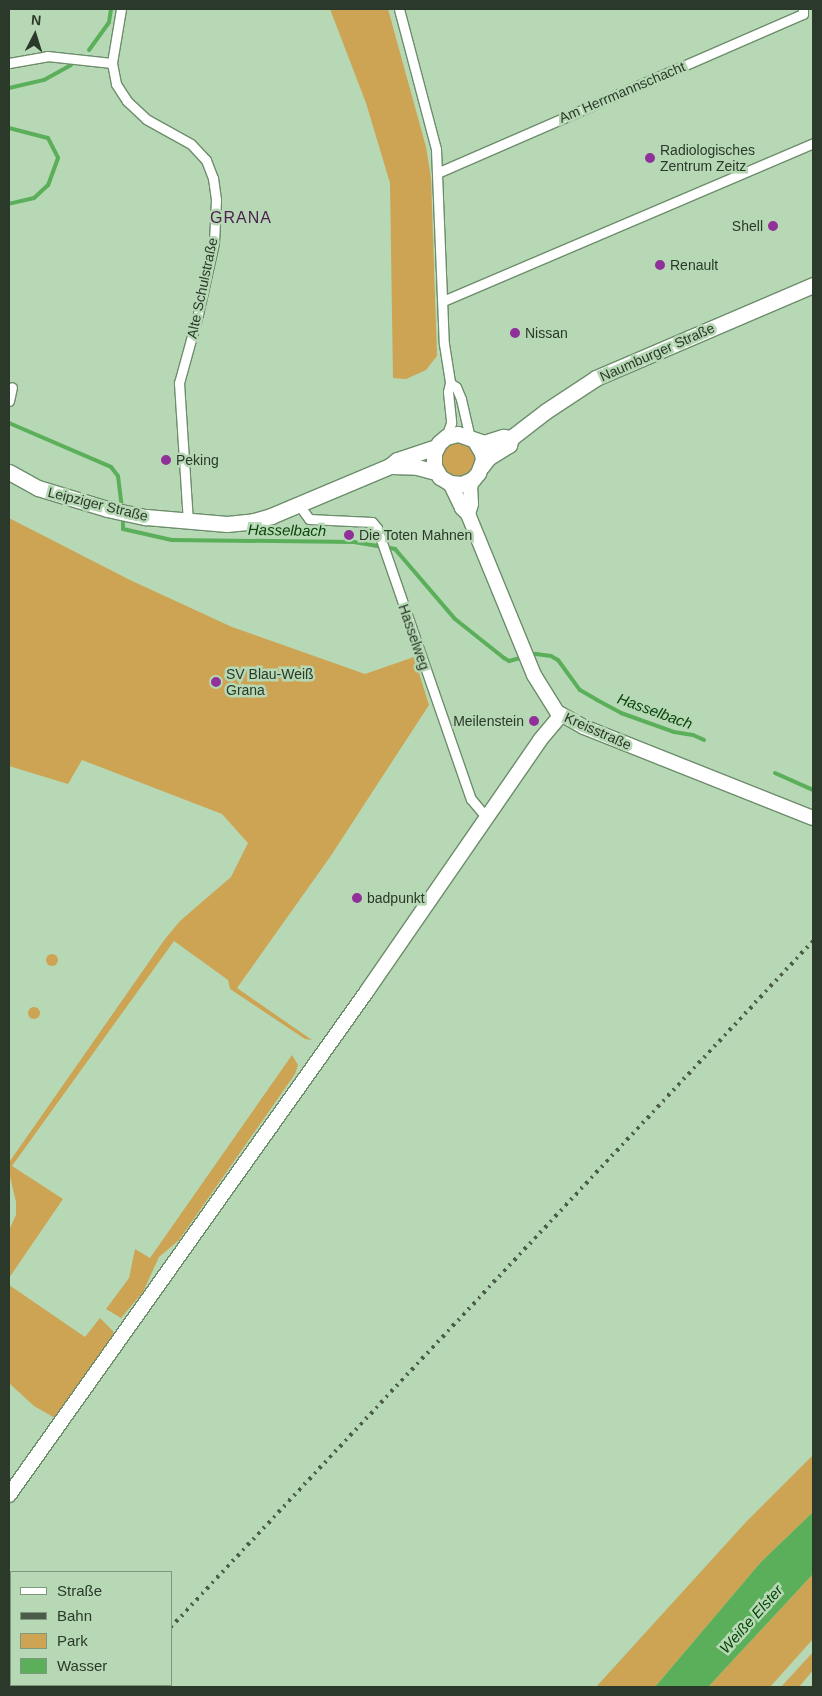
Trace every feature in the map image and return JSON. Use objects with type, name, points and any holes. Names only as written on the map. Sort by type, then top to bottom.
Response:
[{"type":"main road","name":"Naumburger Straße","points":[[482,466],[488,458],[509,445],[511,438],[558,402],[596,378],[813,284]]},
{"type":"main road","points":[[458,434],[473,439],[482,453],[482,466],[473,479],[462,484],[450,483],[436,472],[433,460],[441,442],[458,434]]},
{"type":"main road","name":"Naumburger Straße","points":[[473,439],[484,443],[503,437],[511,438]]},
{"type":"main road","name":"Leipziger Straße","points":[[9,472],[38,488],[107,509],[134,515],[188,522],[241,523],[300,508],[390,466],[397,460],[441,442]]},
{"type":"main road","name":"Leipziger Straße","points":[[390,466],[416,466],[436,472]]},
{"type":"main road","name":"Kreisstraße","points":[[468,514],[471,504],[470,487],[473,479]]},
{"type":"main road","name":"Kreisstraße","points":[[450,483],[462,508],[468,514],[528,662],[553,708],[561,715],[584,727],[813,818]]},
{"type":"main road","points":[[9,1495],[459,860],[540,740],[561,715]]},
{"type":"street","name":"Alte Schulstraße","points":[[121,9],[112,63],[116,84],[127,101],[146,119],[191,144],[206,160],[213,178],[216,200],[214,243],[198,314],[179,383],[188,522]]},
{"type":"street","points":[[399,9],[436,146],[444,344],[450,383],[448,392],[451,423],[441,442]]},
{"type":"street","name":"Am Herrmannschacht","points":[[437,173],[803,14],[803,9]]},
{"type":"street","points":[[9,63],[47,56],[112,63]]},
{"type":"street","points":[[443,301],[813,143]]},
{"type":"street","points":[[450,383],[456,387],[461,399],[473,439]]},
{"type":"street","points":[[9,401],[12,387]]},
{"type":"street","name":"Hasselweg","points":[[300,508],[309,520],[319,522],[372,522],[383,546],[470,799],[488,818]]},
{"type":"green space","points":[[330,9],[388,9],[426,147],[431,178],[437,356],[426,370],[406,379],[393,378],[390,183],[366,103]]},
{"type":"green space","points":[[458,443],[465,444],[470,448],[474,453],[474,467],[470,472],[465,476],[458,477],[451,476],[446,472],[442,467],[441,460],[442,453],[446,448],[451,444]]},
{"type":"green space","name":"SV Blau-Weiß Grana","points":[[9,518],[130,580],[232,627],[365,674],[414,657],[429,705],[330,857],[237,988],[312,1040],[305,1039],[230,989],[228,980],[174,941],[12,1166],[63,1199],[9,1278],[9,1230],[16,1215],[16,1202],[9,1172],[10,1161],[165,939],[180,921],[231,877],[248,843],[222,814],[82,760],[68,784],[9,766]]},
{"type":"green space","points":[[54,954],[57,955],[57,965],[50,966],[47,965],[46,958],[47,955]]},
{"type":"green space","points":[[36,1007],[39,1008],[39,1018],[32,1019],[29,1018],[28,1011],[29,1008]]},
{"type":"green space","points":[[292,1055],[298,1065],[295,1074],[179,1240],[159,1257],[143,1292],[121,1318],[106,1309],[129,1278],[135,1249],[150,1258]]},
{"type":"green space","points":[[9,1285],[85,1337],[100,1318],[113,1331],[113,1338],[55,1418],[34,1406],[9,1383]]},
{"type":"green space","points":[[813,1455],[813,1512],[761,1562],[655,1687],[596,1687],[746,1522]]},
{"type":"green space","points":[[813,1574],[813,1639],[770,1687],[708,1687]]},
{"type":"green space","points":[[813,1652],[813,1670],[799,1687],[781,1687]]},
{"type":"water","name":"Weiße Elster","points":[[813,1512],[813,1574],[708,1687],[655,1687],[761,1562]]},
{"type":"waterway","name":"Hasselbach","points":[[89,50],[109,22],[111,9]]},
{"type":"waterway","name":"Hasselbach","points":[[9,88],[44,80],[71,65]]},
{"type":"waterway","name":"Hasselbach","points":[[9,128],[48,138],[58,158],[48,185],[34,198],[9,204]]},
{"type":"waterway","name":"Hasselbach","points":[[9,423],[111,467],[118,476],[122,509]]},
{"type":"waterway","name":"Hasselbach","points":[[123,516],[123,529],[172,540],[354,542],[395,549],[455,619],[504,658],[509,661],[536,654],[551,656],[558,660],[580,690],[597,700],[621,713],[674,732],[693,735],[704,740]]},
{"type":"waterway","name":"Hasselbach","points":[[775,773],[813,790]]},
{"type":"railway","points":[[172,1626],[813,941]]},
{"type":"place","name":"Radiologisches Zentrum Zeitz","points":[[650,158]]},
{"type":"place","name":"Shell","points":[[773,226]]},
{"type":"place","name":"Renault","points":[[660,265]]},
{"type":"place","name":"Nissan","points":[[515,333]]},
{"type":"place","name":"Peking","points":[[166,460]]},
{"type":"place","name":"Die Toten Mahnen","points":[[349,535]]},
{"type":"place","name":"SV Blau-Weiß Grana","points":[[216,682]]},
{"type":"place","name":"Meilenstein","points":[[534,721]]},
{"type":"place","name":"badpunkt","points":[[357,898]]},
{"type":"district","name":"GRANA","points":[[241,218]]}]
